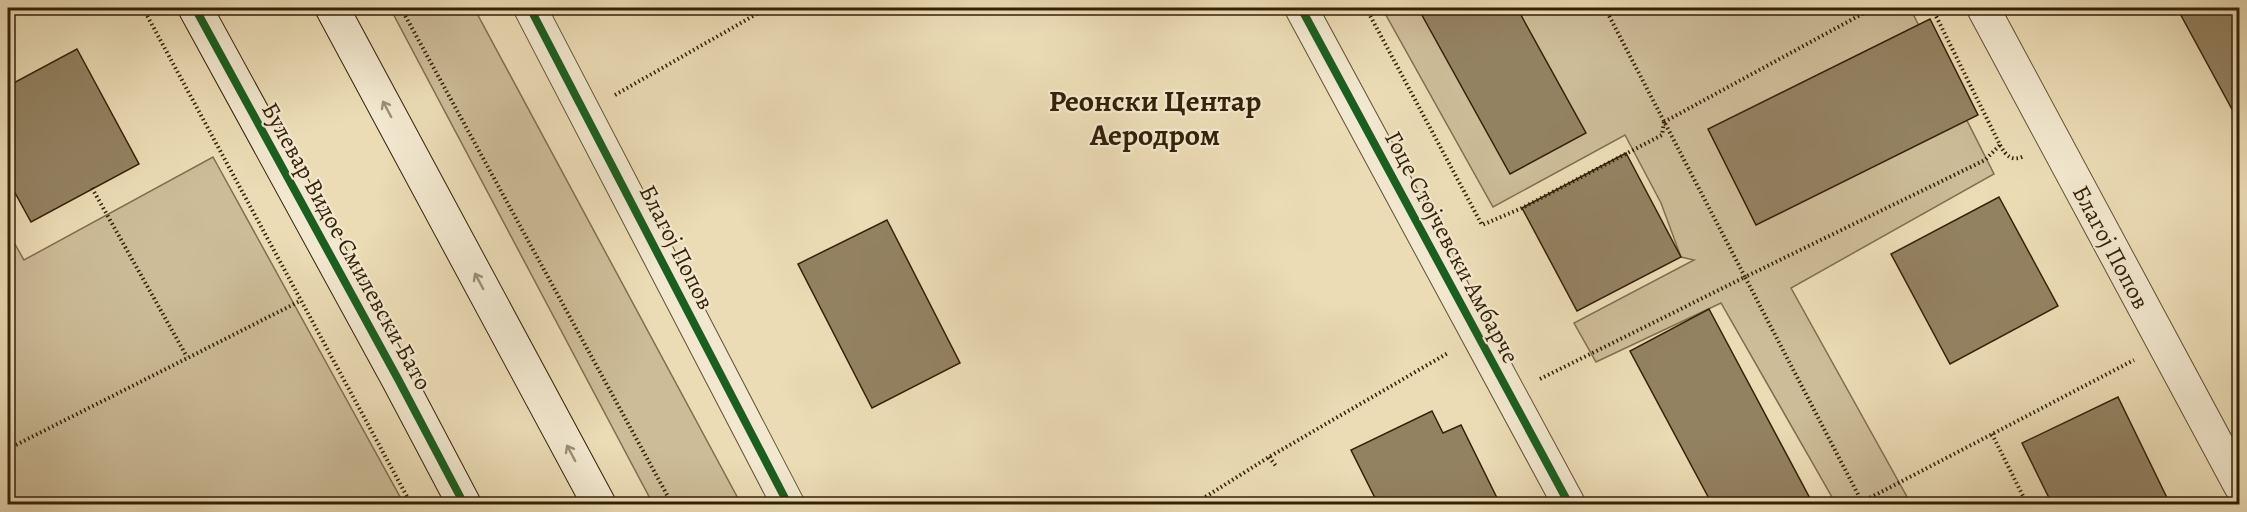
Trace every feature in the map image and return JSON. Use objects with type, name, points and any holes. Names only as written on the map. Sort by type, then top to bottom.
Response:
[{"type":"street","name":"Булевар Видое Смилевски Бато","points":[[195,8],[464,504]]},
{"type":"street","points":[[332,8],[599,504]]},
{"type":"street","name":"Благој Попов","points":[[530,8],[788,504]]},
{"type":"street","name":"Гоце Стојчевски Амбарче","points":[[1301,8],[1569,504]]},
{"type":"street","name":"Благој Попов","points":[[1983,8],[2240,486]]},
{"type":"path","points":[[143,8],[411,504]]},
{"type":"path","points":[[401,8],[672,504]]},
{"type":"path","points":[[586,112],[767,8]]},
{"type":"path","points":[[1366,8],[1482,225],[1522,208],[1662,135],[1664,122]]},
{"type":"path","points":[[1605,8],[1862,503],[2164,344]]},
{"type":"path","points":[[1664,122],[1874,8]]},
{"type":"path","points":[[1509,394],[1985,160],[2000,145],[1932,8]]},
{"type":"path","points":[[92,188],[188,357]]},
{"type":"path","points":[[8,449],[300,301]]},
{"type":"path","points":[[1194,504],[1269,457],[1477,336]]},
{"type":"path","points":[[1992,434],[2027,504]]},
{"type":"path","points":[[1269,457],[1276,466]]},
{"type":"path","points":[[1206,498],[1209,504]]},
{"type":"shaded area","points":[[390,8],[474,8],[741,504],[653,504]]},
{"type":"shaded area","points":[[1382,8],[1910,8],[1994,174],[1791,288],[1911,504],[1836,504],[1721,303],[1596,362],[1574,323],[1694,260],[1681,257],[1661,203],[1625,135],[1493,207]]},
{"type":"shaded area","points":[[213,157],[404,504],[8,504],[8,232],[24,260]]},
{"type":"building","points":[[1418,8],[1517,8],[1586,133],[1510,174]]},
{"type":"building","points":[[2177,8],[2240,8],[2240,124]]},
{"type":"building","points":[[1930,19],[1978,115],[1756,225],[1708,129]]},
{"type":"building","points":[[77,49],[139,164],[31,222],[8,180],[8,86]]},
{"type":"building","points":[[1626,153],[1681,257],[1577,311],[1522,208]]},
{"type":"building","points":[[1999,197],[2058,306],[1950,364],[1891,254]]},
{"type":"building","points":[[887,220],[960,363],[872,408],[798,264]]},
{"type":"building","points":[[1709,309],[1813,504],[1712,504],[1630,351]]},
{"type":"building","points":[[2118,397],[2170,504],[2052,504],[2022,443]]},
{"type":"building","points":[[1432,411],[1443,433],[1461,425],[1500,504],[1378,504],[1351,450]]},
{"type":"cycle path","points":[[195,8],[464,504]]},
{"type":"cycle path","points":[[530,8],[788,504]]},
{"type":"cycle path","points":[[1301,8],[1569,504]]},
{"type":"district","name":"Реонски Центар Аеродром","points":[[1155,118]]}]
